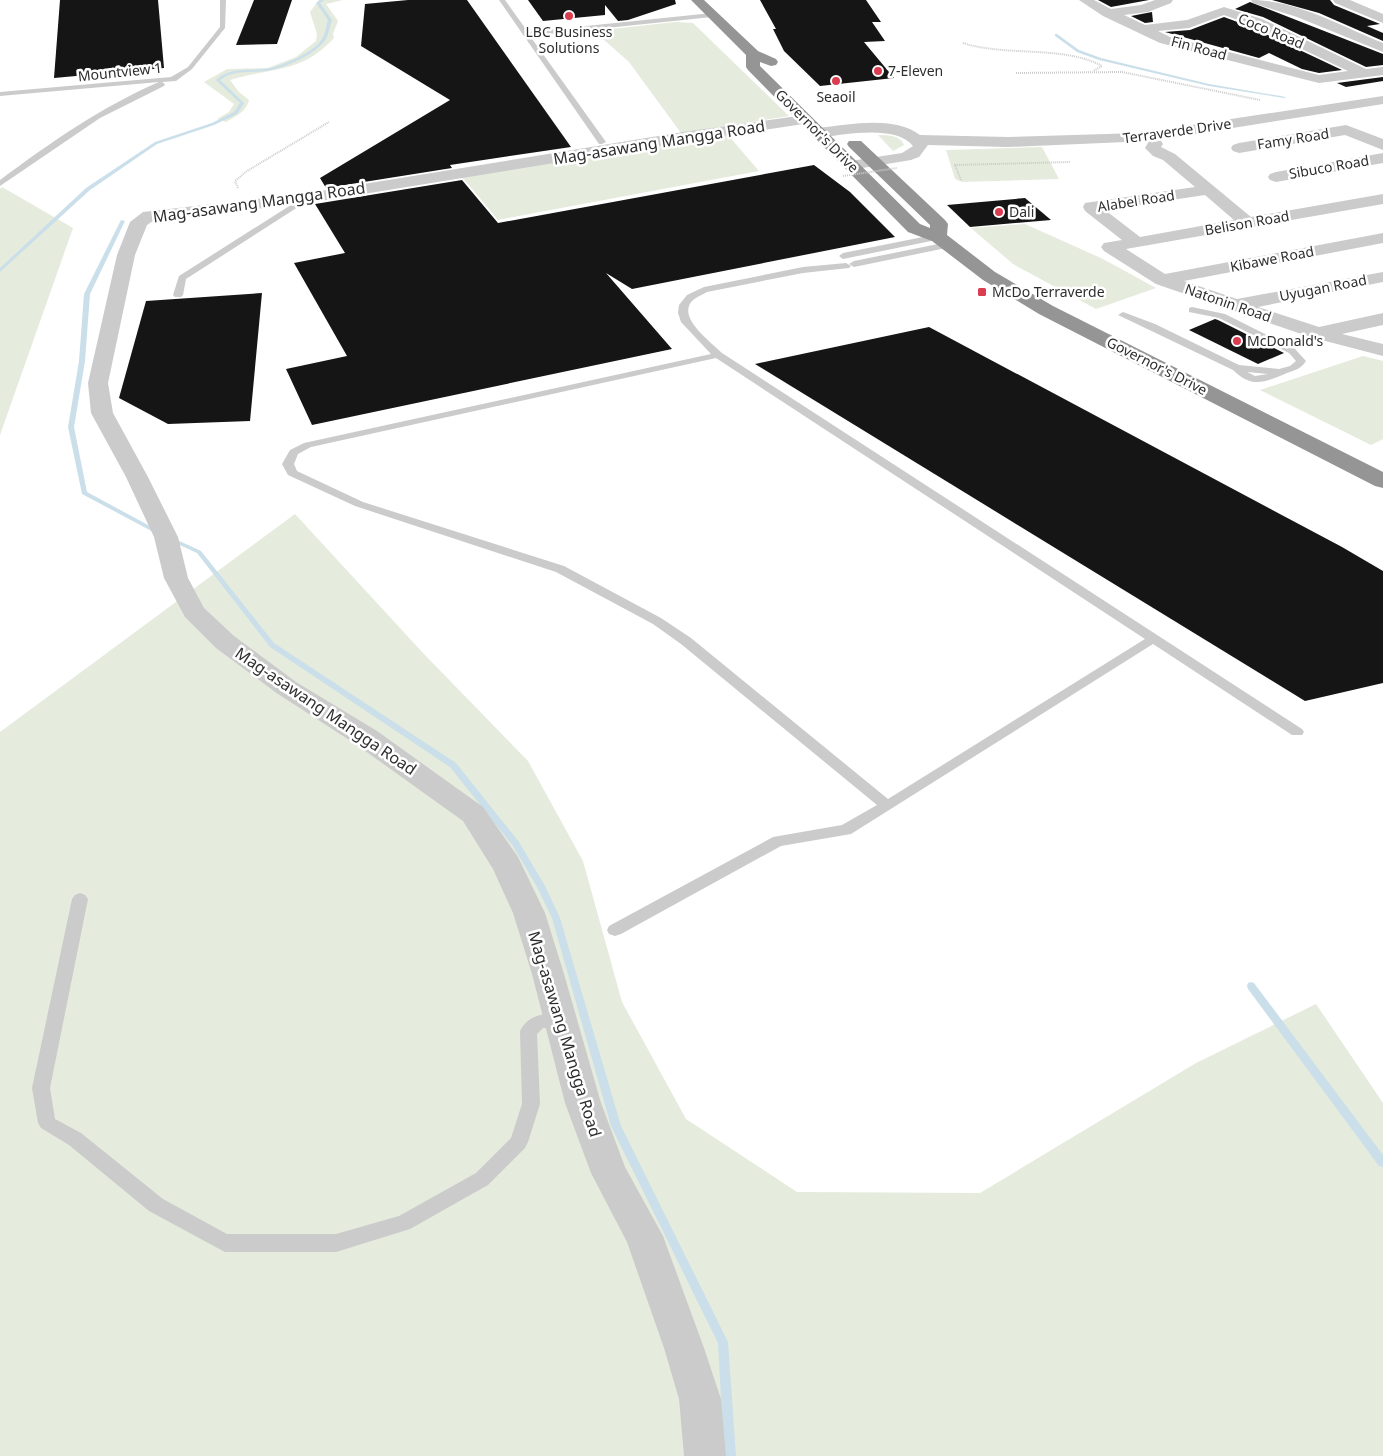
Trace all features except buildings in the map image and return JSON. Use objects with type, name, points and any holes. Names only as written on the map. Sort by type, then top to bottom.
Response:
[{"type":"highway","name":"Governor's Drive","points":[[697,0],[753,54],[775,65],[782,72]]},
{"type":"highway","name":"Governor's Drive","points":[[753,54],[753,67],[812,126],[846,170],[914,228],[943,241],[989,276],[1038,305],[1383,481]]},
{"type":"highway","name":"Governor's Drive","points":[[830,120],[939,224],[943,241]]},
{"type":"street","name":"Fin Road","points":[[1085,0],[1165,40],[1277,69],[1319,79],[1383,71]]},
{"type":"street","points":[[1085,17],[1143,9],[1167,0]]},
{"type":"street","points":[[1257,0],[1302,14],[1383,48]]},
{"type":"street","points":[[1339,0],[1383,19]]},
{"type":"street","name":"Coco Road","points":[[1144,30],[1189,24],[1224,11],[1257,22],[1365,74]]},
{"type":"street","points":[[1185,45],[1212,40]]},
{"type":"street","points":[[1257,48],[1288,64],[1277,69]]},
{"type":"street","name":"Terraverde Drive","points":[[812,126],[842,131],[889,129],[901,131],[919,143],[1080,140],[1152,141],[1308,111],[1383,100]]},
{"type":"street","name":"Mag-asawang Mangga Road","points":[[705,1456],[700,1398],[684,1348],[644,1236],[608,1173],[583,1103],[528,913],[507,865],[473,814],[367,738],[287,688],[224,642],[194,612],[176,578],[166,537],[137,476],[102,413],[98,383],[126,255],[139,222],[150,216],[308,198],[673,139],[812,126]]},
{"type":"street","name":"Famy Road","points":[[1276,177],[1239,148],[1346,130],[1383,145]]},
{"type":"street","points":[[1152,141],[1153,148],[1169,157],[1248,223]]},
{"type":"street","name":"Terraverde Drive","points":[[846,170],[873,161],[905,157],[913,154],[919,143]]},
{"type":"street","name":"Sibuco Road","points":[[1276,177],[1383,158]]},
{"type":"street","points":[[1276,177],[1290,188]]},
{"type":"street","name":"Alabel Road","points":[[1138,242],[1091,207],[1208,190]]},
{"type":"street","points":[[1304,199],[1319,210]]},
{"type":"street","name":"Belison Road","points":[[1110,247],[1383,199]]},
{"type":"street","name":"Kibawe Road","points":[[1162,280],[1383,238]]},
{"type":"street","name":"Natonin Road","points":[[1110,247],[1162,280],[1317,333],[1383,350]]},
{"type":"street","name":"Uyugan Road","points":[[1234,306],[1383,276]]},
{"type":"street","points":[[1317,333],[1383,320]]},
{"type":"lane","name":"Mountview 1","points":[[0,94],[173,79],[190,68],[223,27],[223,0]]},
{"type":"lane","points":[[502,0],[602,142]]},
{"type":"lane","points":[[526,32],[710,13]]},
{"type":"lane","points":[[0,184],[106,112],[173,79]]},
{"type":"lane","points":[[178,295],[182,278],[308,198]]},
{"type":"lane","points":[[803,270],[840,256],[943,241]]},
{"type":"lane","points":[[943,241],[850,265],[803,270],[704,290],[693,294],[687,300],[682,308],[682,317],[718,355],[1298,732]]},
{"type":"lane","points":[[1123,315],[1152,326],[1237,368],[1282,372],[1298,366],[1301,361],[1299,356],[1292,351],[1222,316],[1192,310]]},
{"type":"lane","points":[[718,355],[308,445],[294,452],[288,464],[292,473],[359,504],[560,569],[657,621],[686,641],[887,806]]},
{"type":"lane","points":[[615,930],[778,841],[846,830],[1153,639]]},
{"type":"lane","points":[[80,899],[41,1088],[47,1123],[75,1139],[156,1205],[226,1243],[336,1243],[403,1223],[482,1179],[519,1142],[531,1104],[528,1031],[539,1021],[561,1022]]},
{"type":"path","points":[[963,43],[999,52],[1078,57],[1102,66],[1093,71]]},
{"type":"path","points":[[1016,73],[1122,72],[1308,111]]},
{"type":"path","points":[[257,204],[249,195],[237,188],[235,181],[247,170],[329,122]]},
{"type":"path","points":[[961,180],[955,165],[1070,162]]},
{"type":"path","points":[[846,170],[897,168]]},
{"type":"shaded area","points":[[319,0],[343,0],[326,4],[338,21],[333,34],[334,38],[322,50],[298,64],[230,80],[239,92],[249,100],[248,104],[243,111],[226,122],[217,119],[229,112],[234,104],[204,82],[227,69],[268,68],[296,57],[316,41],[317,34],[310,12]]},
{"type":"shaded area","points":[[675,22],[693,23],[789,116],[681,133],[629,62],[594,31]]},
{"type":"shaded area","points":[[728,135],[759,171],[498,220],[462,177]]},
{"type":"shaded area","points":[[878,135],[896,137],[904,145],[893,151]]},
{"type":"shaded area","points":[[1042,147],[1059,179],[962,182],[955,179],[946,150]]},
{"type":"shaded area","points":[[2,187],[73,228],[0,435],[0,189]]},
{"type":"shaded area","points":[[1025,224],[1103,259],[1156,288],[1096,309],[1013,264],[971,228]]},
{"type":"shaded area","points":[[1363,356],[1383,361],[1383,439],[1371,445],[1260,390]]},
{"type":"shaded area","points":[[295,514],[423,653],[528,761],[583,861],[622,1002],[686,1119],[797,1192],[980,1193],[1196,1063],[1316,1004],[1383,1103],[1383,1456],[0,1456],[0,732]]},
{"type":"waterway","points":[[0,271],[88,189],[156,143],[213,124],[236,113],[242,103],[218,80],[223,76],[240,71],[273,69],[307,54],[320,44],[325,37],[330,20],[318,3],[322,0]]},
{"type":"waterway","points":[[1056,35],[1078,51],[1100,59],[1209,85],[1284,97]]},
{"type":"waterway","points":[[123,221],[87,294],[82,361],[71,427],[84,493],[159,533]]},
{"type":"waterway","points":[[171,539],[199,552],[272,645],[453,765],[516,844],[541,886],[556,918],[616,1126],[723,1342],[730,1456]]},
{"type":"waterway","points":[[1251,986],[1383,1163]]},
{"type":"place","name":"LBC Business Solutions","points":[[569,16]]},
{"type":"place","name":"7-Eleven","points":[[878,71]]},
{"type":"place","name":"Seaoil","points":[[836,81]]},
{"type":"place","name":"Dali","points":[[999,212]]},
{"type":"place","name":"McDo Terraverde","points":[[982,292]]},
{"type":"place","name":"McDonald's","points":[[1237,341]]}]
